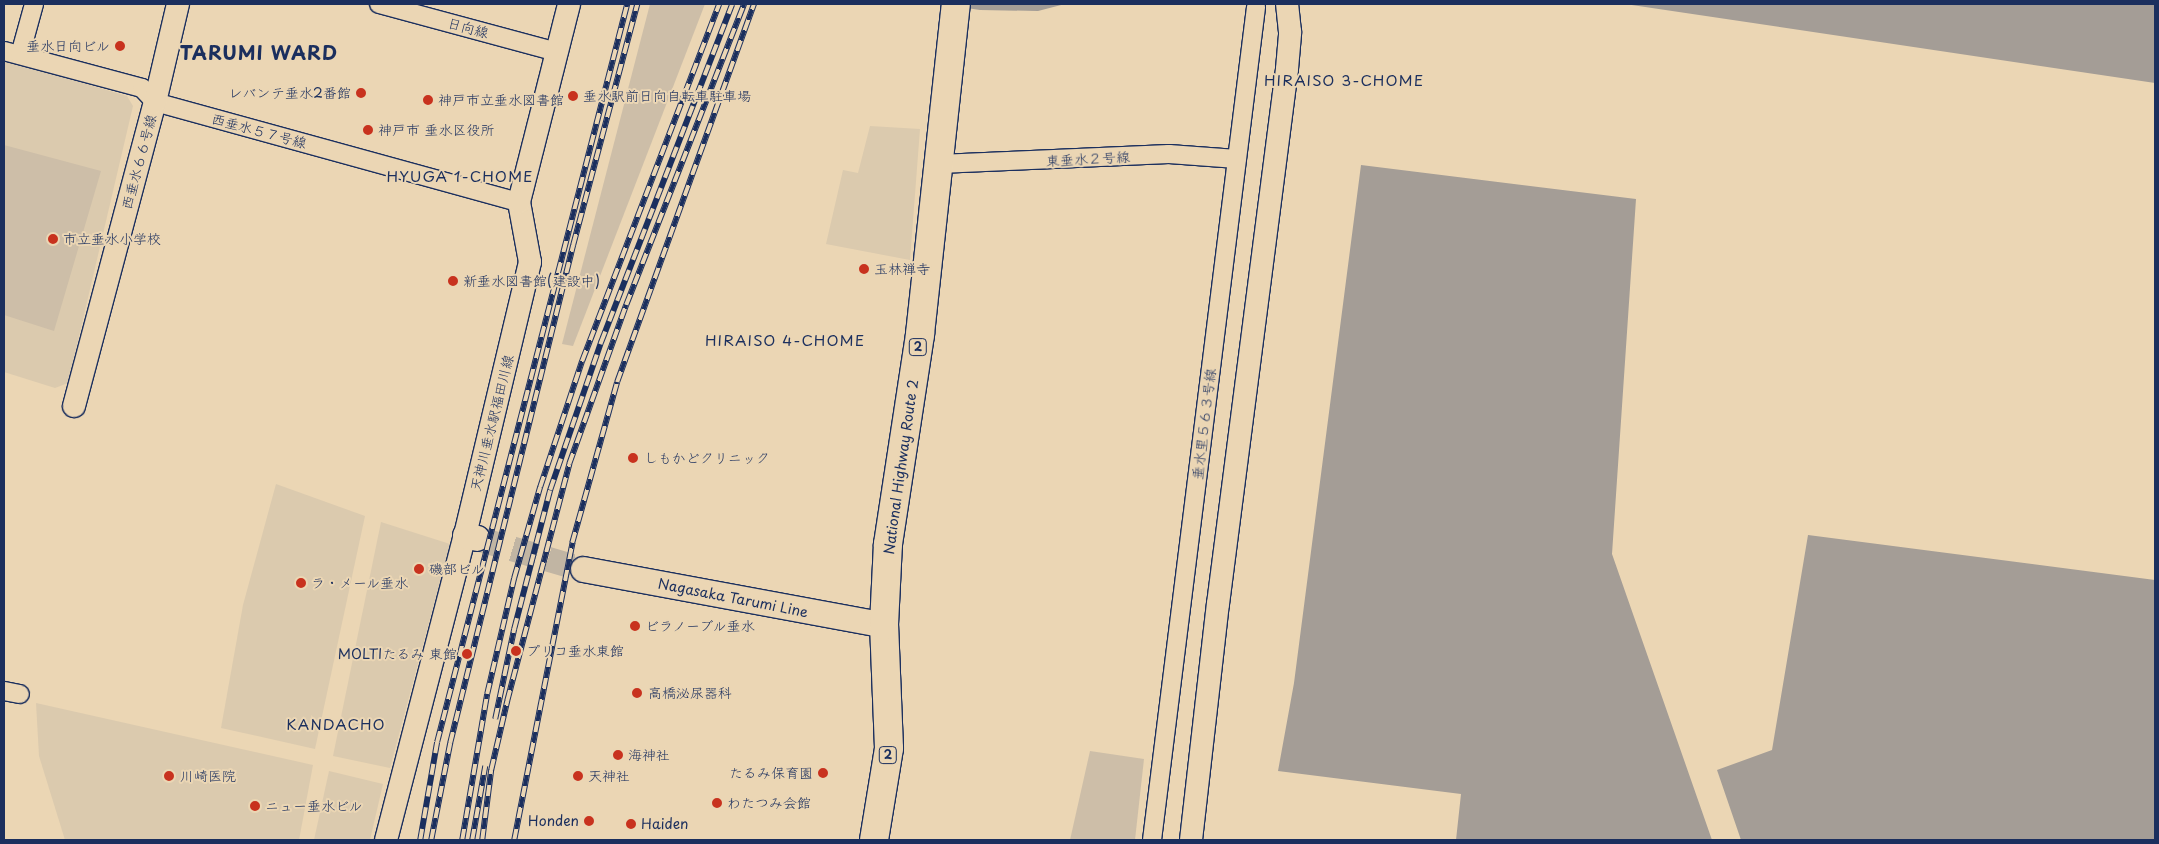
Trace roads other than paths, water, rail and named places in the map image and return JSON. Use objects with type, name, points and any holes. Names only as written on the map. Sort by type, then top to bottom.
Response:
[{"type":"highway","name":"National Highway Route 2","points":[[874,840],[889,748],[884,625],[888,544],[920,334],[954,15]]},
{"type":"main road","name":"Nagasaka Tarumi Line","points":[[582,569],[884,625]]},
{"type":"street","points":[[12,53],[34,4]]},
{"type":"street","name":"西垂水６６号線","points":[[74,406],[155,102],[178,4]]},
{"type":"street","name":"日向線","points":[[379,4],[557,52]]},
{"type":"street","name":"天神川垂水駅福田川線","points":[[386,840],[471,537],[530,262],[519,202],[569,4]]},
{"type":"street","points":[[1191,840],[1218,604],[1271,213],[1290,32],[1287,4]]},
{"type":"street","name":"垂水里５６３号線","points":[[1152,840],[1256,7]]},
{"type":"street","name":"西垂水５７号線","points":[[12,53],[142,88],[155,102],[519,202]]},
{"type":"street","name":"東垂水２号線","points":[[938,164],[1080,160],[1169,154],[1237,159]]},
{"type":"tunnel","points":[[477,538],[583,569]]},
{"type":"railway","points":[[420,840],[437,742],[627,4]]},
{"type":"railway","points":[[431,840],[450,743],[573,245],[637,4]]},
{"type":"railway","points":[[462,840],[487,694],[514,578],[540,487],[582,361],[719,4]]},
{"type":"railway","points":[[495,719],[514,629],[550,490],[601,342],[732,4]]},
{"type":"railway","points":[[482,840],[491,770],[507,701],[569,464],[626,305],[744,4]]},
{"type":"railway","points":[[514,840],[572,543],[617,382],[754,4]]},
{"type":"railway","points":[[472,840],[485,766]]},
{"type":"place","name":"垂水日向ビル","points":[[120,46]]},
{"type":"place","name":"レバンテ垂水2番館","points":[[361,93]]},
{"type":"place","name":"垂水駅前日向自転車駐車場","points":[[573,96]]},
{"type":"place","name":"神戸市立垂水図書館","points":[[428,100]]},
{"type":"place","name":"神戸市 垂水区役所","points":[[368,130]]},
{"type":"place","name":"市立垂水小学校","points":[[53,239]]},
{"type":"place","name":"玉林禅寺","points":[[864,269]]},
{"type":"place","name":"新垂水図書館(建設中)","points":[[453,281]]},
{"type":"place","name":"しもかどクリニック","points":[[633,458]]},
{"type":"place","name":"磯部ビル","points":[[419,569]]},
{"type":"place","name":"ラ・メール垂水","points":[[301,583]]},
{"type":"place","name":"ビラノーブル垂水","points":[[635,626]]},
{"type":"place","name":"プリコ垂水東館","points":[[516,651]]},
{"type":"place","name":"MOLTIたるみ 東館","points":[[467,654]]},
{"type":"place","name":"高橋泌尿器科","points":[[637,693]]},
{"type":"place","name":"海神社","points":[[618,755]]},
{"type":"place","name":"たるみ保育園","points":[[823,773]]},
{"type":"place","name":"川崎医院","points":[[169,776]]},
{"type":"place","name":"天神社","points":[[578,776]]},
{"type":"place","name":"わたつみ会館","points":[[717,803]]},
{"type":"place","name":"ニュー垂水ビル","points":[[255,806]]},
{"type":"place","name":"Honden","points":[[589,821]]},
{"type":"place","name":"Haiden","points":[[631,824]]},
{"type":"district","name":"TARUMI WARD","points":[[259,53]]},
{"type":"district","name":"HIRAISO 3-CHOME","points":[[1344,80]]},
{"type":"district","name":"HYUGA 1-CHOME","points":[[460,176]]},
{"type":"district","name":"HIRAISO 4-CHOME","points":[[785,340]]},
{"type":"district","name":"KANDACHO","points":[[336,724]]}]
